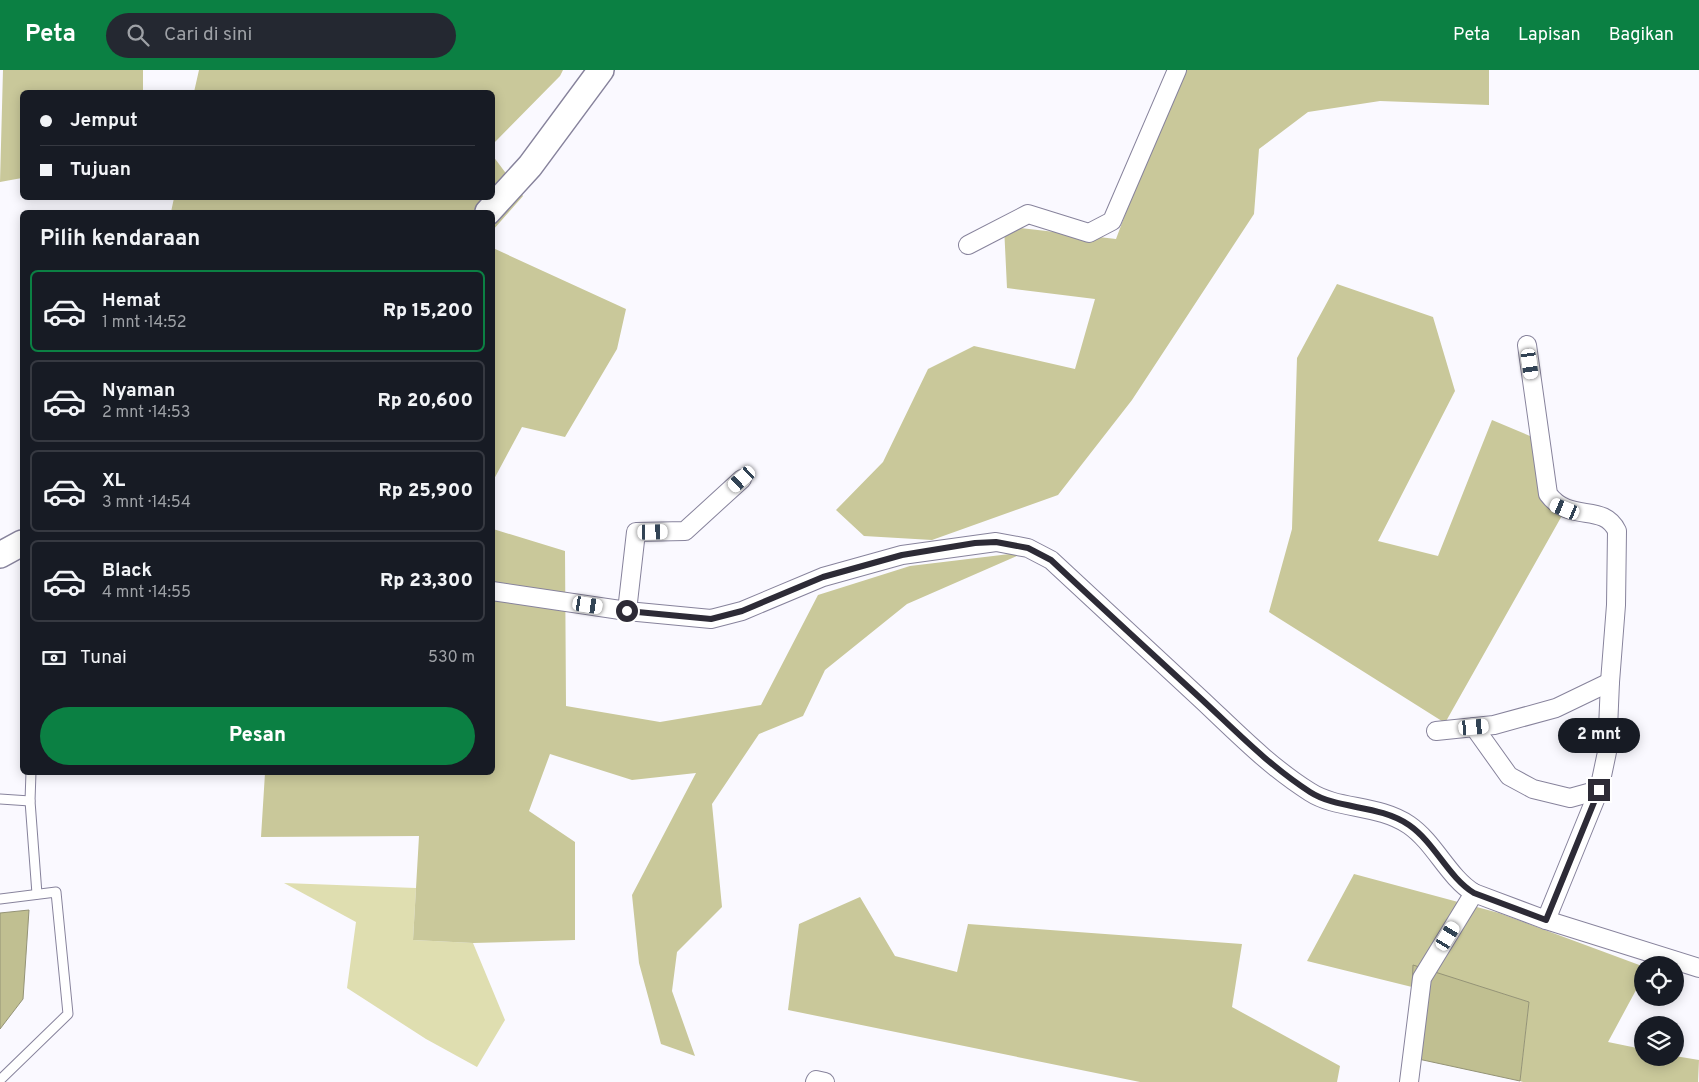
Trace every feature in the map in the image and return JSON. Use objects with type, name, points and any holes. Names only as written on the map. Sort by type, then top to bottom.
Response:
[{"type":"main road","points":[[490,210],[530,166],[601,70]]},
{"type":"main road","points":[[0,556],[20,544]]},
{"type":"street","points":[[968,245],[1028,214],[1090,233],[1112,221],[1177,70]]},
{"type":"street","points":[[1527,345],[1548,494],[1556,505],[1575,513],[1598,514],[1612,522],[1617,531],[1616,605],[1607,752],[1599,790],[1546,920]]},
{"type":"street","points":[[627,611],[636,532],[685,531],[742,479]]},
{"type":"street","points":[[495,590],[627,611],[711,619],[742,611],[823,577],[902,555],[975,543],[996,542],[1028,548],[1051,560],[1269,762],[1311,792],[1328,800],[1376,809],[1410,826],[1464,886],[1474,893],[1546,920],[1699,968]]},
{"type":"street","points":[[1436,731],[1494,726],[1556,708],[1610,682]]},
{"type":"street","points":[[1474,727],[1509,776],[1533,789],[1570,798],[1599,790]]},
{"type":"street","points":[[1409,1082],[1422,978],[1474,893]]},
{"type":"street","points":[[815,1082],[816,1080],[825,1082]]},
{"type":"lane","points":[[31,775],[30,801],[37,894]]},
{"type":"lane","points":[[0,799],[30,801]]},
{"type":"lane","points":[[0,899],[56,892],[68,1014],[0,1080]]},
{"type":"green space","points":[[3,70],[143,70],[143,90],[20,90],[20,178],[0,182]]},
{"type":"green space","points":[[199,70],[563,70],[560,76],[495,142],[495,90],[194,90]]},
{"type":"green space","points":[[1176,70],[1489,70],[1489,105],[1380,101],[1308,112],[1259,149],[1254,214],[1132,400],[1058,495],[932,540],[864,536],[836,510],[883,462],[928,369],[974,346],[1075,369],[1095,299],[1007,288],[1004,226],[1116,239],[1168,100]]},
{"type":"green space","points":[[495,159],[523,196],[495,228],[495,210],[171,210],[174,200],[495,200]]},
{"type":"green space","points":[[495,249],[626,309],[617,349],[565,437],[522,427],[495,477]]},
{"type":"green space","points":[[1337,284],[1433,317],[1455,391],[1378,541],[1438,556],[1492,420],[1542,441],[1564,512],[1445,723],[1269,612],[1292,529],[1297,358]]},
{"type":"green space","points":[[495,530],[565,551],[566,706],[660,722],[761,705],[818,595],[910,566],[1026,552],[907,604],[825,670],[803,716],[759,734],[712,804],[722,907],[677,952],[672,991],[695,1056],[661,1044],[639,963],[632,895],[696,773],[632,780],[550,754],[529,811],[575,842],[575,940],[473,943],[413,940],[419,836],[261,837],[265,775],[495,775]]},
{"type":"green space","points":[[1354,874],[1499,913],[1634,963],[1634,994],[1608,1042],[1634,1047],[1634,1066],[1684,1066],[1684,1058],[1699,1060],[1698,1082],[1523,1082],[1520,1081],[1529,1002],[1413,966],[1412,987],[1307,961]]},
{"type":"green space","points":[[284,883],[416,888],[413,940],[473,943],[505,1020],[477,1067],[426,1039],[347,988],[356,922]]},
{"type":"green space","points":[[860,897],[895,956],[957,972],[968,924],[1242,944],[1232,1007],[1340,1066],[1337,1082],[1140,1082],[788,1010],[799,924]]},
{"type":"shaded area","points":[[29,910],[23,999],[0,1029],[0,913]]},
{"type":"shaded area","points":[[1413,965],[1529,1002],[1520,1081],[1409,1057]]},
{"type":"route","points":[[627,611],[711,619],[742,611],[823,577],[902,555],[975,543],[996,542],[1028,548],[1051,560],[1269,762],[1311,792],[1328,800],[1376,809],[1410,826],[1464,886],[1474,893],[1546,920],[1599,790]]}]
